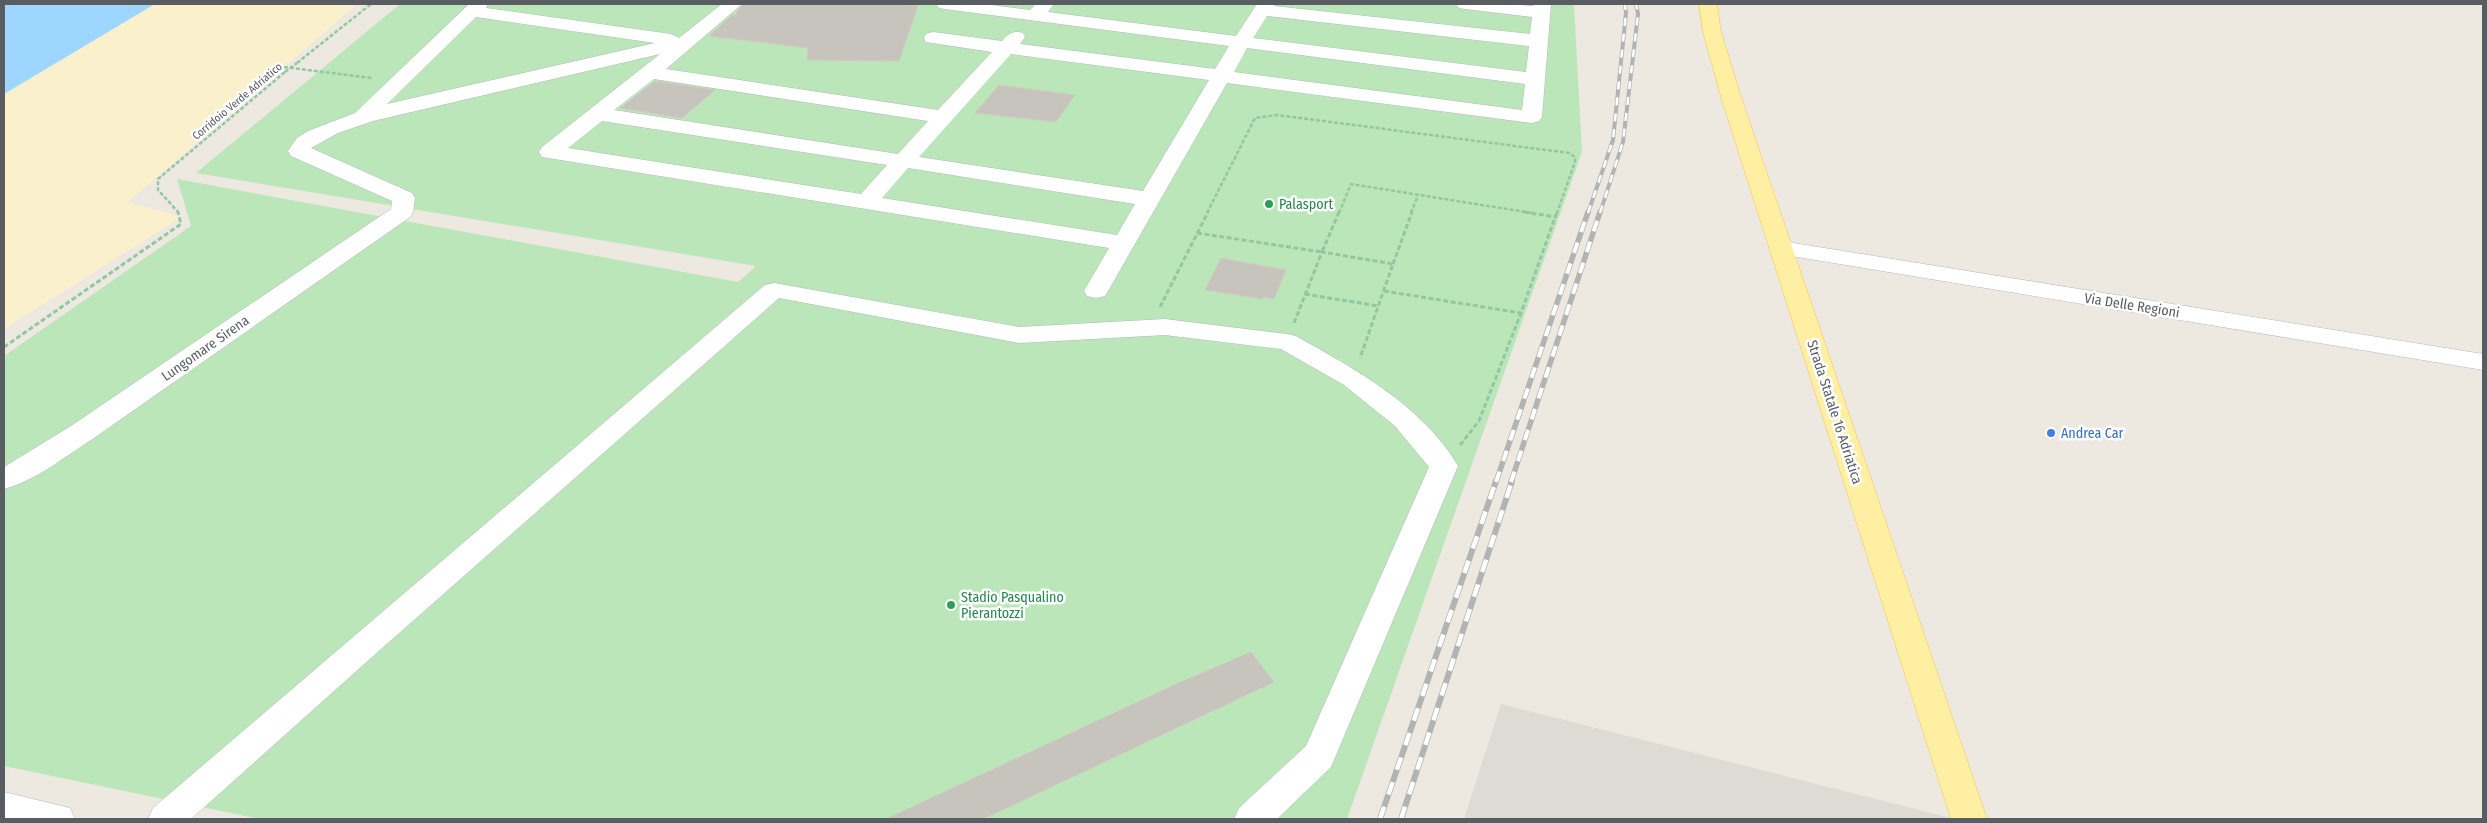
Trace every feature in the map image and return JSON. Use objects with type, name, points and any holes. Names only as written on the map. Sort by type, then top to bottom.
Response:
[{"type":"main road","name":"Strada Statale 16 Adriatica","points":[[1708,4],[1712,32],[1732,100],[1969,819]]},
{"type":"street","points":[[733,4],[550,152],[1124,243]]},
{"type":"street","points":[[945,4],[1040,10],[1242,42],[1536,79]]},
{"type":"street","points":[[933,38],[1532,117],[1542,8],[1465,4]]},
{"type":"street","points":[[1096,291],[1264,7],[1539,42]]},
{"type":"street","points":[[362,117],[475,8],[687,42]]},
{"type":"street","points":[[866,202],[1040,10]]},
{"type":"street","points":[[362,117],[407,105],[687,42]]},
{"type":"street","points":[[650,72],[942,117]]},
{"type":"street","points":[[597,114],[1149,199]]},
{"type":"street","name":"Lungomare Sirena","points":[[4,478],[31,465],[81,433],[402,212],[404,198],[299,151],[301,145],[310,138],[362,117]]},
{"type":"street","name":"Via Delle Regioni","points":[[1781,248],[2483,362]]},
{"type":"street","points":[[166,819],[360,648],[774,290],[1019,335],[1165,327],[1287,342],[1353,379],[1405,420],[1444,466],[1319,756],[1252,819]]},
{"type":"street","points":[[4,808],[57,819]]},
{"type":"path","name":"Corridoio Verde Adriatico","points":[[4,347],[181,224],[180,214],[158,190],[158,179],[285,72],[371,4]]},
{"type":"path","points":[[284,67],[398,81]]},
{"type":"path","points":[[1149,328],[1255,118],[1278,115],[1569,153],[1575,158],[1575,162],[1521,313],[1479,422],[1444,466]]},
{"type":"path","points":[[1287,342],[1351,184],[1556,217]]},
{"type":"path","points":[[1353,379],[1418,195]]},
{"type":"path","points":[[1197,233],[1394,264]]},
{"type":"path","points":[[1384,291],[1521,313]]},
{"type":"path","points":[[1305,294],[1378,306]]},
{"type":"shaded area","points":[[1501,704],[1955,819],[1464,819]]},
{"type":"green space","points":[[400,4],[1574,4],[1582,152],[1347,819],[260,819],[4,766],[4,356],[191,226],[177,179],[738,282],[756,266],[196,173]]},
{"type":"sand","points":[[154,4],[357,4],[128,202],[181,217],[4,329],[4,93]]},
{"type":"water","points":[[4,4],[155,4],[4,94]]},
{"type":"building","points":[[744,4],[900,4],[918,6],[899,61],[807,60],[808,48],[709,36],[732,15],[736,15],[737,11]]},
{"type":"building","points":[[655,81],[715,90],[682,118],[620,108]]},
{"type":"building","points":[[999,85],[1075,95],[1056,122],[975,113]]},
{"type":"building","points":[[1221,258],[1286,270],[1274,299],[1205,290]]},
{"type":"building","points":[[1251,652],[1274,682],[1011,806],[982,819],[886,819],[1174,685]]},
{"type":"railway","points":[[1588,213],[1613,140],[1626,13],[1625,4]]},
{"type":"railway","points":[[1600,213],[1623,142],[1638,14],[1636,4]]},
{"type":"railway","points":[[1496,482],[1588,212]]},
{"type":"railway","points":[[1511,482],[1600,212]]},
{"type":"railway","points":[[1380,819],[1496,481]]},
{"type":"railway","points":[[1401,819],[1512,481]]},
{"type":"place","name":"Palasport","points":[[1269,204]]},
{"type":"place","name":"Andrea Car","points":[[2051,433]]},
{"type":"place","name":"Stadio Pasqualino Pierantozzi","points":[[951,605]]}]
